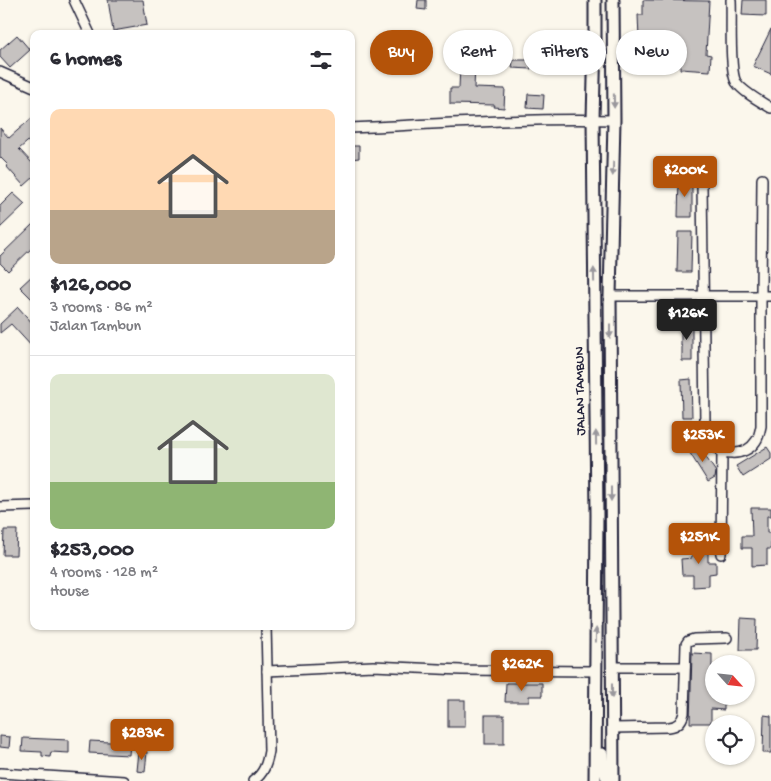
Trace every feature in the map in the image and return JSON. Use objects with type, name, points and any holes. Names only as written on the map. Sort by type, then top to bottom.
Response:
[{"type":"main road","name":"JALAN TAMBUN","points":[[595,781],[597,514],[592,119],[596,0]]},
{"type":"main road","name":"JALAN TAMBUN","points":[[613,0],[614,120],[610,296],[613,781]]},
{"type":"main road","points":[[595,719],[600,737],[603,768],[608,781]]},
{"type":"street","points":[[74,0],[88,30]]},
{"type":"street","points":[[732,0],[732,70],[736,82],[747,92],[771,107]]},
{"type":"street","points":[[0,72],[30,85]]},
{"type":"street","points":[[355,128],[592,119],[614,120]]},
{"type":"street","points":[[702,184],[705,424],[708,439],[714,446],[722,451],[733,453],[749,448],[756,441],[761,426],[762,179]]},
{"type":"street","points":[[610,296],[771,296]]},
{"type":"street","points":[[720,554],[722,451]]},
{"type":"street","points":[[0,507],[30,506]]},
{"type":"street","points":[[253,781],[258,778],[266,766],[269,751],[266,630]]},
{"type":"street","points":[[613,728],[669,727],[678,724],[684,713],[685,648],[688,641],[694,638],[727,638]]},
{"type":"street","points":[[267,671],[373,666],[461,670],[596,672]]},
{"type":"street","points":[[612,667],[685,667]]},
{"type":"street","points":[[0,773],[14,777],[124,781]]},
{"type":"building","points":[[108,0],[143,0],[147,25],[113,30]]},
{"type":"building","points":[[418,0],[426,0],[426,10],[417,9]]},
{"type":"building","points":[[643,0],[709,1],[706,54],[711,55],[710,71],[687,69],[687,30],[639,30],[638,15],[643,15]]},
{"type":"building","points":[[743,0],[766,0],[766,16],[742,15]]},
{"type":"building","points":[[771,29],[771,74],[753,66]]},
{"type":"building","points":[[17,35],[30,50],[10,68],[0,57],[0,50]]},
{"type":"building","points":[[513,60],[523,60],[523,69],[513,68]]},
{"type":"building","points":[[460,75],[475,75],[474,88],[505,89],[504,108],[494,107],[495,105],[450,104],[450,88],[459,88]]},
{"type":"building","points":[[528,94],[544,95],[543,109],[527,108]]},
{"type":"building","points":[[30,120],[30,139],[19,149],[30,161],[30,181],[24,186],[0,157],[0,128],[9,138]]},
{"type":"building","points":[[355,146],[359,146],[359,158],[355,158]]},
{"type":"building","points":[[679,178],[692,178],[692,217],[678,217]]},
{"type":"building","points":[[13,193],[25,204],[0,228],[0,206]]},
{"type":"building","points":[[30,227],[30,250],[8,271],[0,263],[0,256]]},
{"type":"building","points":[[678,232],[692,232],[691,272],[677,272]]},
{"type":"building","points":[[30,278],[30,297],[20,287]]},
{"type":"building","points":[[18,307],[30,320],[30,345],[11,324],[0,333],[0,324]]},
{"type":"building","points":[[681,322],[692,322],[692,361],[682,361]]},
{"type":"building","points":[[691,379],[692,417],[682,417],[681,380]]},
{"type":"building","points":[[697,444],[716,472],[715,478],[708,482],[688,450]]},
{"type":"building","points":[[767,447],[771,453],[771,459],[743,477],[736,466]]},
{"type":"building","points":[[751,508],[771,508],[771,516],[767,516],[767,533],[771,533],[771,549],[767,549],[767,565],[752,566],[752,548],[742,548],[742,536],[752,536]]},
{"type":"building","points":[[4,530],[17,530],[16,555],[3,555]]},
{"type":"building","points":[[692,543],[708,543],[708,562],[716,562],[716,573],[709,574],[709,586],[693,587],[693,575],[682,575],[681,559],[692,558]]},
{"type":"building","points":[[741,618],[757,619],[756,650],[740,650]]},
{"type":"building","points":[[692,653],[712,654],[705,655],[705,705],[724,705],[724,710],[711,709],[711,715],[705,715],[705,723],[690,723]]},
{"type":"building","points":[[506,683],[542,683],[542,696],[529,696],[529,702],[505,702]]},
{"type":"building","points":[[448,700],[465,700],[465,727],[448,727]]},
{"type":"building","points":[[485,715],[504,715],[504,744],[485,744]]},
{"type":"building","points":[[764,715],[771,716],[771,753],[763,753]]},
{"type":"building","points":[[0,736],[10,737],[9,748],[0,747]]},
{"type":"building","points":[[23,738],[69,740],[69,753],[51,752],[50,757],[42,756],[42,752],[22,751]]},
{"type":"building","points":[[90,741],[130,743],[129,755],[89,753]]},
{"type":"building","points":[[139,751],[147,752],[145,772],[137,771]]}]
